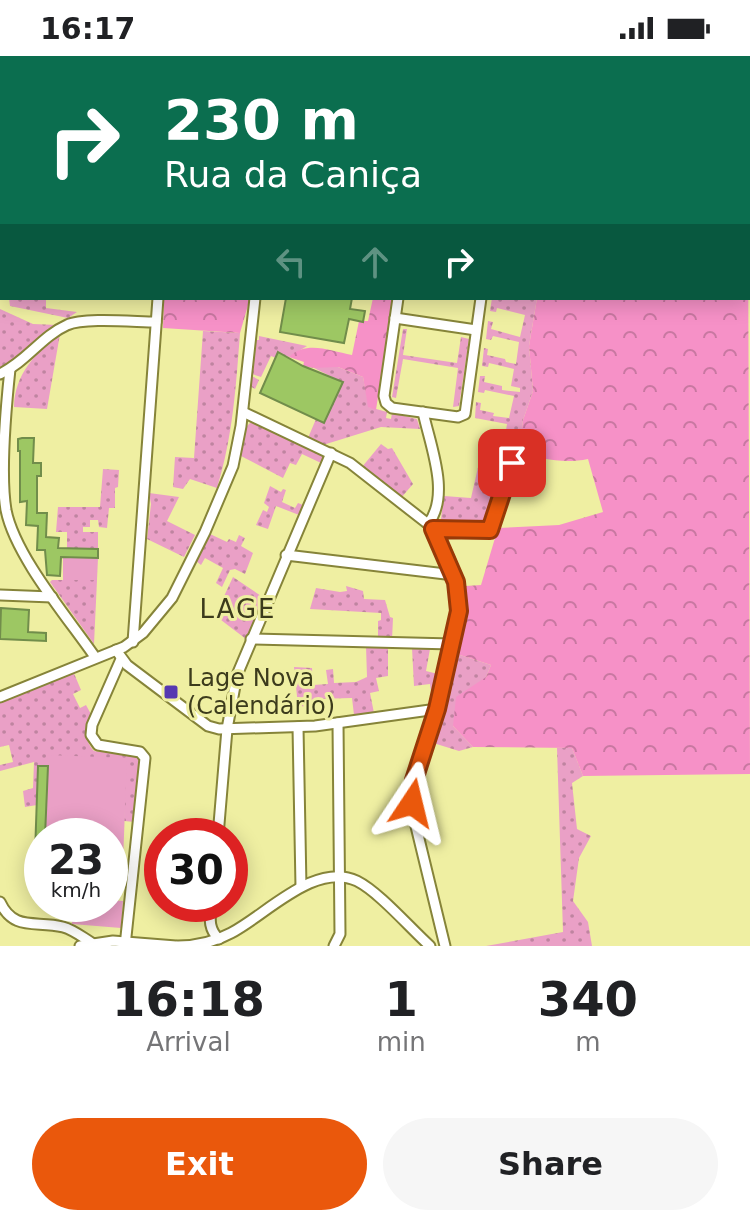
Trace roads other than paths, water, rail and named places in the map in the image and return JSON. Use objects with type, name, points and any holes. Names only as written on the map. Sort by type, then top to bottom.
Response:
[{"type":"street","points":[[133,642],[158,300]]},
{"type":"street","points":[[126,944],[145,758],[140,752],[98,745],[91,735],[92,725],[118,654],[154,621],[181,582],[225,490],[236,456],[243,412],[255,300]]},
{"type":"street","points":[[398,300],[384,400],[392,408],[463,416],[481,300]]},
{"type":"street","points":[[395,318],[476,330]]},
{"type":"street","points":[[0,374],[70,324],[156,322]]},
{"type":"street","points":[[10,369],[3,511],[26,557],[95,657]]},
{"type":"street","points":[[243,412],[350,463],[435,527],[490,530],[517,455]]},
{"type":"street","points":[[423,412],[438,486],[435,527],[454,575],[459,599],[437,709],[412,795],[413,814],[445,946]]},
{"type":"street","points":[[220,818],[227,729],[237,675],[331,453]]},
{"type":"street","points":[[286,555],[454,575]]},
{"type":"street","points":[[0,595],[52,597]]},
{"type":"street","points":[[135,611],[144,619],[154,621]]},
{"type":"street","points":[[251,639],[452,644]]},
{"type":"street","points":[[1,696],[95,657],[118,654],[208,726],[219,729],[298,727],[437,709]]},
{"type":"street","points":[[334,946],[340,934],[338,723]]},
{"type":"street","points":[[298,727],[301,887]]},
{"type":"street","points":[[80,946],[92,943],[205,944],[238,929],[301,887],[320,879],[339,876],[365,886],[430,946]]},
{"type":"street","points":[[0,902],[5,913],[14,921],[64,927],[92,943]]},
{"type":"street","points":[[210,922],[213,933],[219,939]]},
{"type":"place","name":"Lage Nova (Calendário)","points":[[171,692]]},
{"type":"district","name":"LAGE","points":[[238,609]]}]
